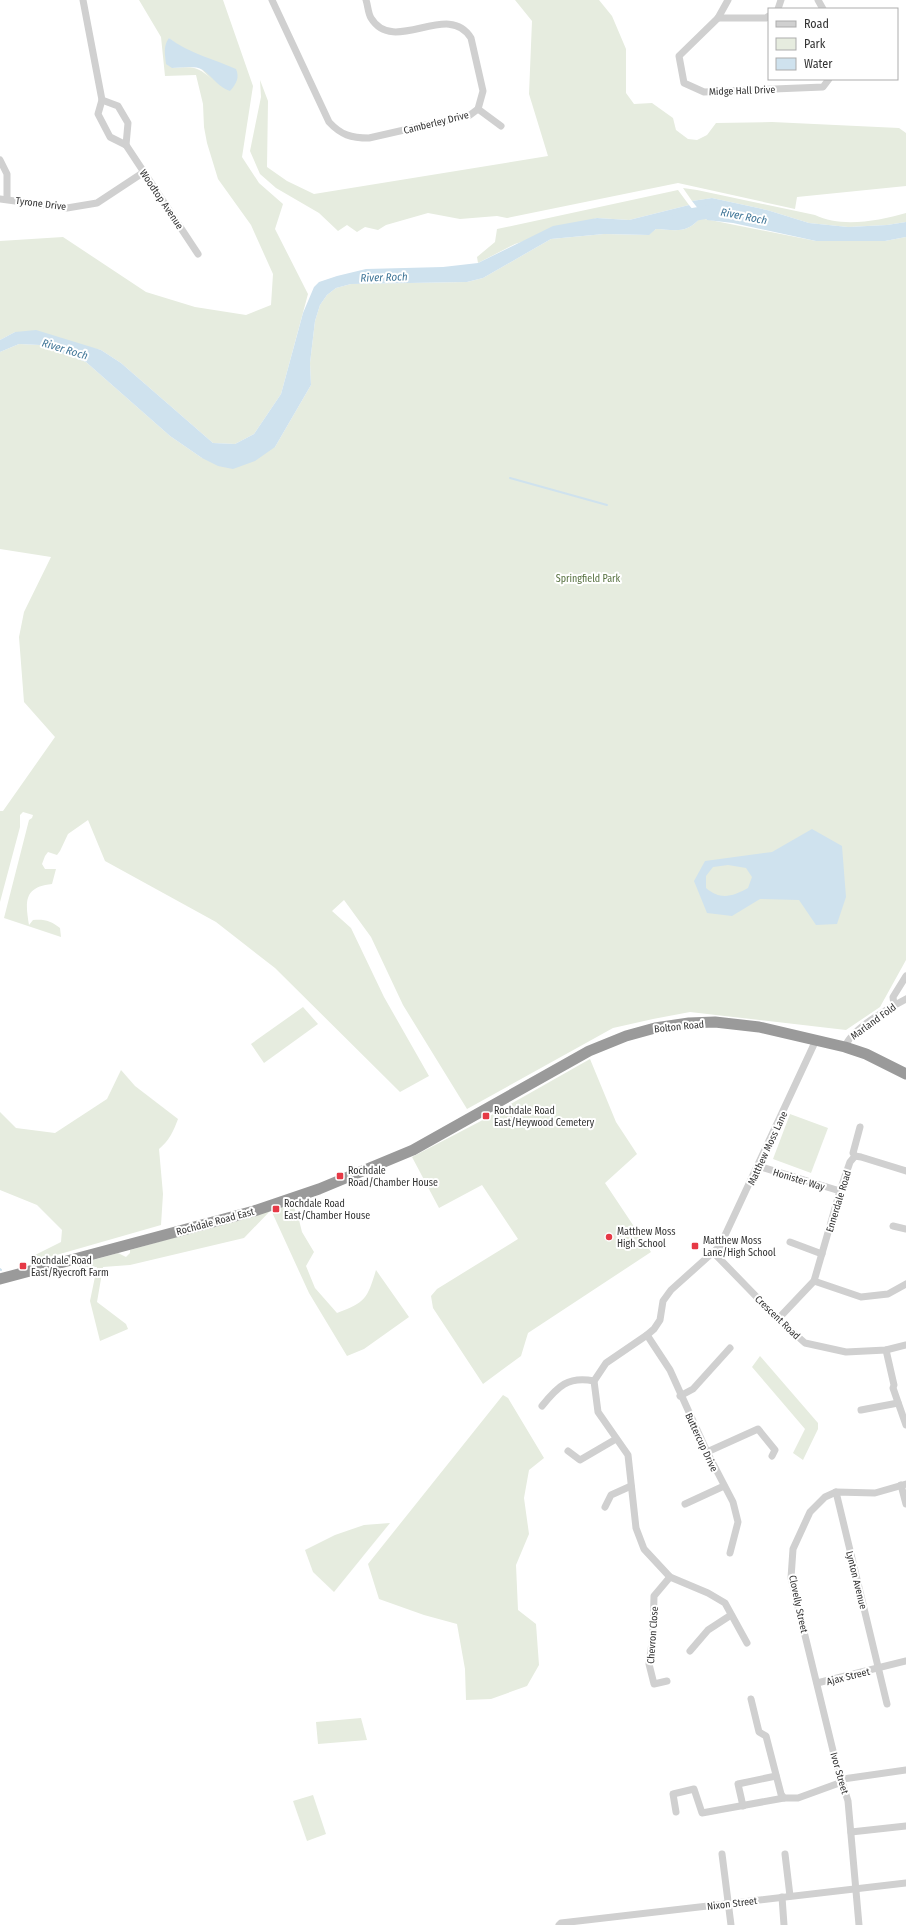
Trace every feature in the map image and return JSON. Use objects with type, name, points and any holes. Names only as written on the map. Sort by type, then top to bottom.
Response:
[{"type":"highway","name":"Bolton Road","points":[[466,1120],[590,1051],[626,1036],[655,1028],[689,1023],[739,1024],[779,1030],[866,1054],[906,1074]]},
{"type":"highway","name":"Rochdale Road East","points":[[0,1280],[254,1211],[319,1189],[413,1150],[466,1120]]},
{"type":"street","name":"Woodtop Avenue","points":[[83,0],[102,100],[98,114],[110,137],[126,145],[198,254]]},
{"type":"street","name":"Camberley Drive","points":[[272,0],[328,122],[345,135],[355,138],[369,138],[470,115],[478,109],[483,91],[471,38],[467,30],[462,25],[445,22],[391,32],[383,29],[373,20],[370,16],[366,0]]},
{"type":"street","name":"Midge Hall Drive","points":[[728,0],[718,18],[679,56],[684,83],[704,92],[823,87],[828,80]]},
{"type":"street","points":[[718,18],[766,18],[768,17]]},
{"type":"street","points":[[102,100],[118,106],[128,123],[126,145]]},
{"type":"street","points":[[478,109],[501,126]]},
{"type":"street","points":[[0,160],[7,174],[3,199]]},
{"type":"street","name":"Tyrone Drive","points":[[3,199],[66,208],[97,203],[144,172]]},
{"type":"street","points":[[894,1005],[893,997],[906,976]]},
{"type":"street","name":"Marland Fold","points":[[845,1047],[852,1035],[894,1005],[906,999]]},
{"type":"street","name":"Matthew Moss Lane","points":[[594,1382],[606,1363],[648,1335],[660,1320],[663,1301],[671,1290],[720,1246],[816,1040]]},
{"type":"street","name":"Ennerdale Road","points":[[778,1319],[814,1281],[840,1192],[850,1162],[855,1156],[853,1153],[860,1127]]},
{"type":"street","points":[[855,1156],[906,1171]]},
{"type":"street","name":"Honister Way","points":[[758,1166],[840,1192]]},
{"type":"street","points":[[893,1226],[906,1229]]},
{"type":"street","points":[[790,1242],[822,1254]]},
{"type":"street","name":"Crescent Road","points":[[713,1252],[778,1319],[805,1343],[846,1352],[886,1350],[906,1345]]},
{"type":"street","points":[[814,1281],[861,1297],[888,1294],[906,1284]]},
{"type":"street","name":"Buttercup Drive","points":[[648,1335],[670,1370],[680,1396],[733,1502],[738,1522],[730,1554]]},
{"type":"street","points":[[680,1396],[693,1389],[730,1348]]},
{"type":"street","points":[[886,1350],[894,1385],[893,1388],[906,1424]]},
{"type":"street","points":[[542,1406],[552,1394],[571,1380],[583,1379],[594,1382],[598,1412],[628,1455],[636,1528],[644,1550],[670,1577],[708,1593],[725,1603],[747,1643]]},
{"type":"street","points":[[861,1410],[898,1403]]},
{"type":"street","points":[[707,1452],[758,1429],[775,1450],[772,1456]]},
{"type":"street","points":[[568,1451],[580,1460],[616,1439]]},
{"type":"street","points":[[836,1492],[875,1493],[904,1484],[906,1504]]},
{"type":"street","points":[[604,1507],[611,1495],[631,1486]]},
{"type":"street","points":[[685,1504],[724,1486]]},
{"type":"street","name":"Lynton Avenue","points":[[836,1492],[878,1669]]},
{"type":"street","name":"Clovelly Street","points":[[817,1683],[792,1578],[793,1548],[810,1512],[825,1497],[836,1492]]},
{"type":"street","name":"Chevron Close","points":[[667,1681],[654,1684],[649,1664],[653,1636],[654,1596],[670,1577]]},
{"type":"street","points":[[690,1651],[708,1630],[731,1615]]},
{"type":"street","name":"Ajax Street","points":[[817,1683],[906,1661]]},
{"type":"street","name":"Ajax Street","points":[[878,1669],[887,1704]]},
{"type":"street","name":"Ivor Street","points":[[817,1683],[838,1768],[843,1780],[848,1801],[859,1925]]},
{"type":"street","points":[[751,1699],[759,1732],[766,1736],[781,1794],[784,1798]]},
{"type":"street","points":[[676,1812],[674,1794],[694,1789],[702,1813],[784,1798],[798,1798],[843,1780],[858,1776],[906,1770]]},
{"type":"street","points":[[743,1806],[738,1784],[776,1776]]},
{"type":"street","points":[[851,1832],[906,1826]]},
{"type":"street","points":[[722,1854],[731,1925]]},
{"type":"street","points":[[785,1854],[790,1896]]},
{"type":"street","name":"Nixon Street","points":[[559,1925],[561,1923],[906,1883]]},
{"type":"street","points":[[782,1897],[784,1925]]},
{"type":"green space","points":[[139,0],[223,0],[253,86],[242,157],[259,183],[283,204],[275,229],[308,294],[281,394],[254,434],[235,444],[213,443],[121,363],[101,350],[15,332],[0,340],[0,241],[63,237],[146,292],[195,307],[246,315],[271,305],[273,274],[251,225],[218,179],[207,143],[204,127],[203,104],[196,75],[165,76],[161,37]],"holes":[[[169,38],[181,48],[212,80],[198,69],[185,67],[172,68]]]},
{"type":"green space","points":[[515,0],[599,0],[612,16],[626,49],[626,93],[634,104],[652,103],[673,118],[676,130],[688,139],[697,140],[707,135],[716,123],[772,122],[899,128],[906,133],[906,186],[797,197],[795,209],[678,183],[507,218],[497,216],[460,219],[428,213],[386,225],[378,230],[365,227],[357,232],[347,225],[338,231],[319,213],[276,188],[260,174],[250,151],[261,97],[260,80],[268,101],[267,167],[287,181],[314,194],[548,156],[529,94],[532,21]]},
{"type":"green space","points":[[683,188],[815,215],[836,221],[872,221],[906,213],[906,222],[887,225],[848,227],[809,223],[767,210],[712,198],[692,201]]},
{"type":"green space","points":[[678,190],[689,205],[629,220],[597,218],[515,244],[478,263],[477,257],[495,242],[497,229]]},
{"type":"green space","name":"Springfield Park","points":[[700,218],[816,241],[885,241],[906,237],[906,960],[880,1007],[846,1030],[690,1012],[613,1028],[467,1109],[403,1005],[371,937],[344,900],[332,911],[351,928],[384,997],[429,1076],[400,1092],[275,968],[216,922],[105,861],[88,820],[68,834],[57,855],[48,852],[42,864],[45,869],[56,869],[52,884],[36,888],[28,897],[27,909],[29,925],[33,920],[44,920],[51,922],[60,928],[61,937],[4,918],[29,820],[33,815],[23,812],[20,815],[20,827],[0,902],[0,811],[3,811],[55,737],[24,702],[19,637],[24,612],[51,557],[0,549],[0,352],[19,344],[40,345],[86,362],[170,436],[202,458],[275,447],[311,385],[310,363],[315,321],[320,305],[327,295],[336,288],[351,284],[467,282],[483,278],[551,239],[604,234],[648,235],[656,229],[685,229],[690,227]]},
{"type":"green space","points":[[303,1007],[318,1024],[264,1063],[251,1044]]},
{"type":"green space","points":[[590,1059],[616,1122],[637,1154],[605,1183],[651,1252],[528,1333],[521,1356],[483,1384],[433,1308],[431,1296],[437,1289],[518,1239],[482,1185],[439,1208],[412,1157],[479,1122]]},
{"type":"green space","points":[[121,1070],[135,1086],[178,1119],[171,1135],[159,1149],[163,1194],[161,1225],[32,1262],[33,1256],[61,1242],[62,1230],[37,1205],[0,1190],[0,1112],[16,1128],[55,1133],[107,1099]]},
{"type":"green space","points":[[790,1114],[828,1128],[811,1173],[773,1159]]},
{"type":"green space","points":[[292,1204],[298,1216],[302,1232],[314,1252],[306,1266],[315,1288],[337,1313],[354,1306],[364,1298],[376,1270],[409,1317],[364,1349],[347,1356],[309,1293],[271,1210]]},
{"type":"green space","points":[[271,1210],[244,1238],[130,1265],[103,1267],[97,1302],[126,1324],[128,1329],[100,1341],[90,1301],[97,1267],[79,1267],[79,1264],[118,1253],[126,1257],[130,1253],[130,1250]]},
{"type":"green space","points":[[760,1356],[818,1423],[818,1429],[803,1460],[793,1453],[805,1429],[752,1367]]},
{"type":"green space","points":[[503,1395],[508,1398],[544,1458],[529,1470],[524,1498],[529,1534],[516,1565],[518,1610],[536,1624],[539,1665],[527,1686],[491,1699],[466,1700],[465,1669],[457,1624],[424,1615],[379,1599],[368,1564]]},
{"type":"green space","points":[[390,1523],[334,1592],[313,1572],[305,1550],[335,1535],[364,1525]]},
{"type":"green space","points":[[361,1718],[367,1740],[318,1744],[316,1722]]},
{"type":"green space","points":[[313,1795],[326,1834],[307,1841],[293,1801]]},
{"type":"water","points":[[169,38],[184,48],[236,69],[238,75],[237,81],[230,91],[222,87],[207,73],[199,68],[172,68],[166,64],[165,47]]},
{"type":"water","points":[[712,198],[767,210],[809,223],[848,227],[887,225],[906,222],[906,237],[885,241],[816,241],[733,223],[707,220],[692,201]]},
{"type":"water","points":[[689,205],[700,218],[690,227],[685,229],[656,229],[649,235],[604,234],[551,239],[483,278],[467,282],[351,284],[336,288],[327,295],[320,305],[315,321],[310,363],[311,385],[275,447],[255,461],[233,469],[218,466],[202,458],[170,436],[86,362],[40,345],[19,344],[0,352],[0,340],[15,332],[36,330],[101,350],[121,363],[213,443],[235,444],[254,434],[281,394],[303,313],[314,287],[319,282],[366,269],[443,267],[478,263],[553,226],[597,218],[629,220]]},
{"type":"water","points":[[812,829],[842,846],[846,897],[837,924],[816,925],[799,900],[760,899],[732,916],[707,913],[694,881],[705,861],[772,852]],"holes":[[[728,865],[746,868],[752,877],[748,888],[726,896],[721,896],[706,888],[706,876],[713,867]]]},
{"type":"waterway","name":"River Roch","points":[[679,217],[719,210]]},
{"type":"waterway","points":[[510,478],[607,505]]},
{"type":"place","name":"Rochdale Road East/Heywood Cemetery","points":[[486,1116]]},
{"type":"place","name":"Rochdale Road/Chamber House","points":[[340,1176]]},
{"type":"place","name":"Rochdale Road East/Chamber House","points":[[276,1209]]},
{"type":"place","name":"Matthew Moss High School","points":[[609,1237]]},
{"type":"place","name":"Matthew Moss Lane/High School","points":[[695,1246]]},
{"type":"place","name":"Rochdale Road East/Ryecroft Farm","points":[[23,1266]]}]
